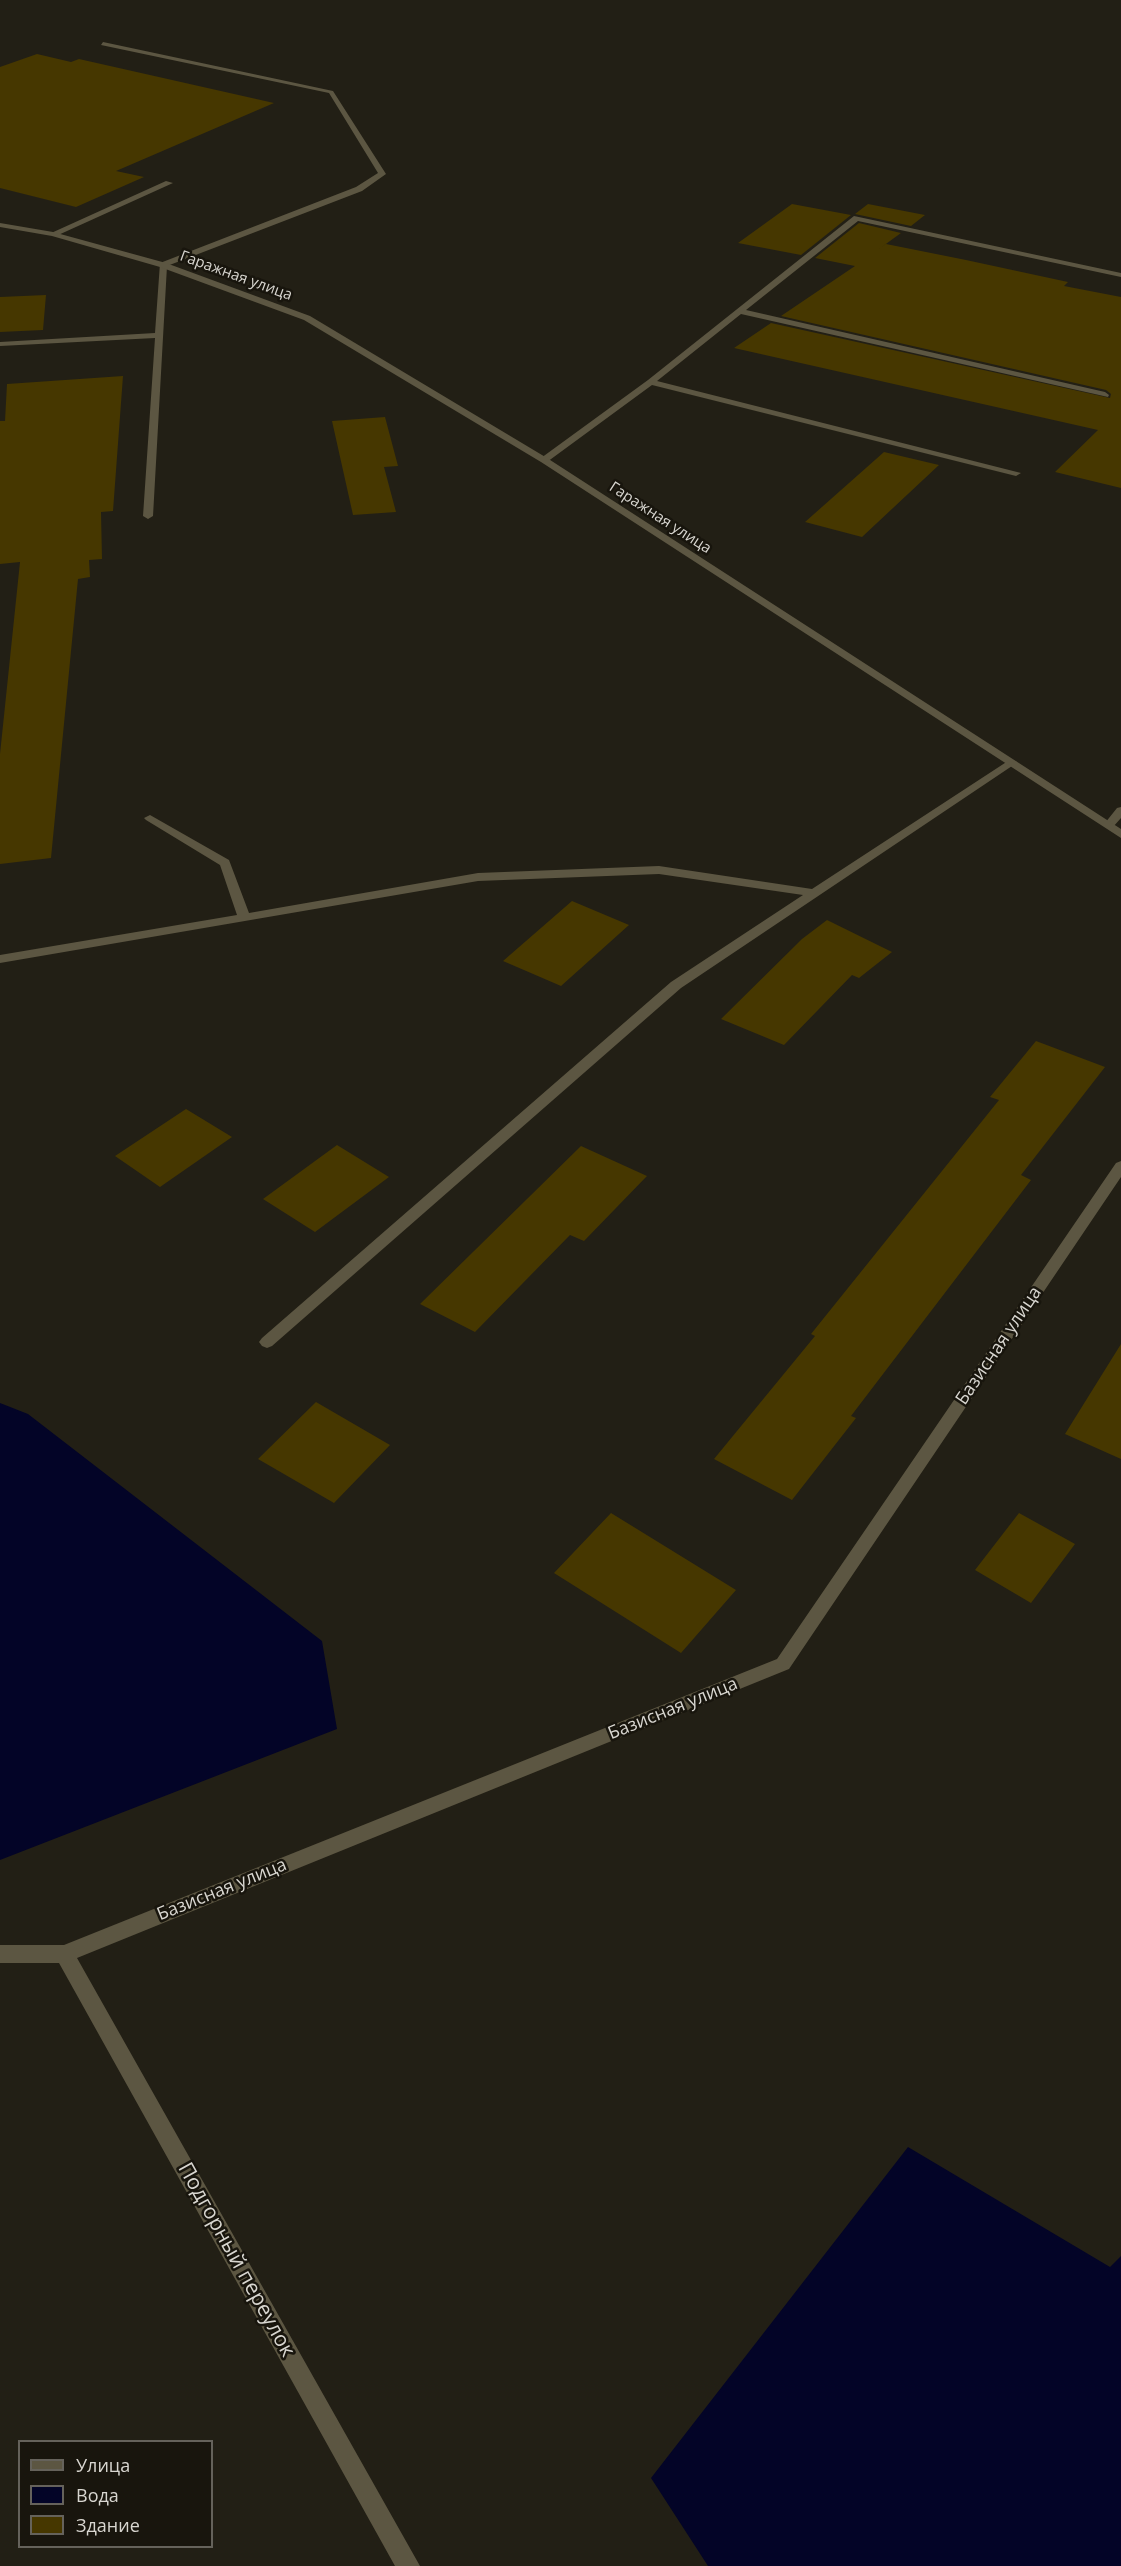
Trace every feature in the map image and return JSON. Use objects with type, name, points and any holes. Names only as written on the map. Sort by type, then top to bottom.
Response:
[{"type":"street","points":[[103,44],[331,92],[382,174],[359,189],[163,266],[148,516]]},
{"type":"street","points":[[53,234],[169,183]]},
{"type":"street","points":[[544,460],[651,382],[857,218],[1121,275]]},
{"type":"street","name":"Гаражная улица","points":[[0,225],[53,234],[163,266],[307,318],[544,460],[1121,834]]},
{"type":"street","points":[[739,311],[1105,395]]},
{"type":"street","points":[[0,344],[159,335]]},
{"type":"street","points":[[651,382],[1016,473]]},
{"type":"street","points":[[267,1342],[676,985],[1011,762]]},
{"type":"street","points":[[1109,825],[1121,810]]},
{"type":"street","points":[[150,818],[225,863],[244,917]]},
{"type":"street","points":[[0,959],[478,877],[659,870],[812,893]]},
{"type":"street","name":"Базисная улица","points":[[0,1954],[64,1954],[783,1665],[1121,1166]]},
{"type":"street","name":"Подгорный переулок","points":[[64,1954],[408,2566]]},
{"type":"water","points":[[0,1403],[28,1414],[322,1641],[337,1729],[0,1860]]},
{"type":"water","points":[[908,2147],[1110,2267],[1121,2256],[1121,2566],[708,2566],[651,2478]]},
{"type":"building","points":[[37,54],[71,62],[79,59],[274,103],[116,171],[144,177],[76,207],[0,188],[0,67]]},
{"type":"building","points":[[792,204],[851,215],[801,255],[738,243]]},
{"type":"building","points":[[868,204],[925,215],[911,226],[855,214]]},
{"type":"building","points":[[859,223],[901,233],[879,249],[886,244],[1068,282],[1064,286],[1121,297],[1121,488],[1055,472],[1098,430],[734,348],[771,323],[1110,398],[1111,394],[1106,390],[781,316],[855,266],[815,258]]},
{"type":"building","points":[[46,295],[43,330],[0,332],[0,297]]},
{"type":"building","points":[[123,376],[113,511],[101,512],[102,559],[89,560],[90,577],[78,579],[51,858],[0,864],[0,754],[20,562],[0,564],[0,421],[5,421],[7,384]]},
{"type":"building","points":[[385,417],[398,466],[384,467],[396,512],[353,515],[332,421]]},
{"type":"building","points":[[884,452],[939,465],[862,537],[805,522]]},
{"type":"building","points":[[572,901],[629,925],[561,986],[503,961]]},
{"type":"building","points":[[827,920],[892,952],[859,978],[852,975],[784,1045],[721,1019],[802,939]]},
{"type":"building","points":[[1036,1041],[1105,1067],[1021,1175],[1031,1180],[851,1416],[856,1418],[792,1500],[714,1459],[815,1336],[811,1334],[999,1100],[990,1097]]},
{"type":"building","points":[[186,1109],[232,1137],[160,1187],[115,1156]]},
{"type":"building","points":[[337,1145],[389,1177],[315,1232],[263,1199]]},
{"type":"building","points":[[581,1146],[647,1176],[584,1241],[570,1235],[475,1332],[420,1304]]},
{"type":"building","points":[[1121,1344],[1121,1459],[1065,1434]]},
{"type":"building","points":[[316,1402],[390,1445],[334,1503],[258,1459]]},
{"type":"building","points":[[611,1513],[736,1590],[681,1653],[554,1573]]},
{"type":"building","points":[[1019,1513],[1075,1544],[1031,1603],[975,1570]]}]
